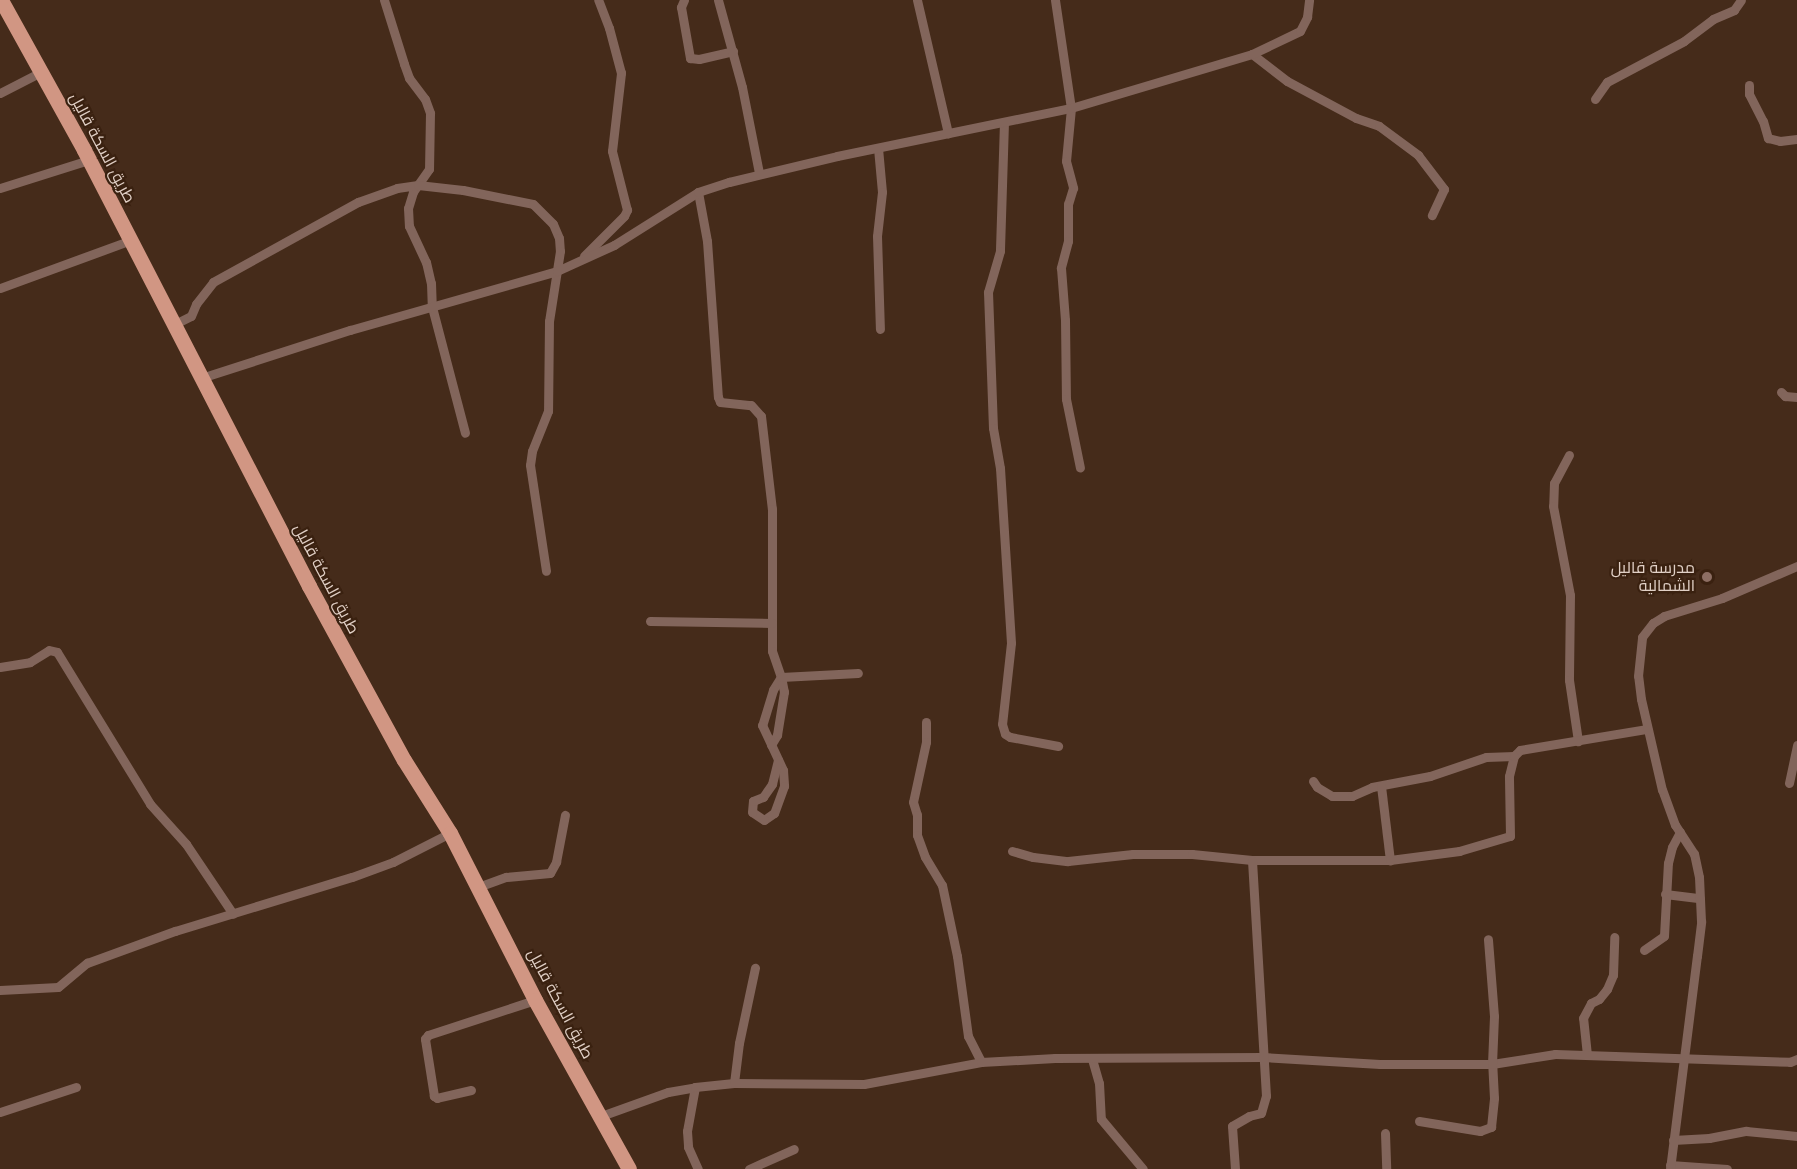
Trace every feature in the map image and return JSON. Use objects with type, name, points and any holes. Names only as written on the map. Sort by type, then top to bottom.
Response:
[{"type":"main road","name":"طريق السكة قاليل","points":[[1,0],[89,160],[309,586],[398,750],[450,833],[535,1000],[601,1116],[628,1169]]},
{"type":"street","points":[[384,0],[404,64],[410,78],[425,99],[430,113],[429,169],[418,185],[408,208],[409,226],[426,262],[431,283],[432,308],[465,433]]},
{"type":"street","points":[[575,263],[615,226],[627,210],[612,151],[621,73],[609,28],[598,0]]},
{"type":"street","points":[[684,0],[681,7],[690,58],[699,59],[732,51]]},
{"type":"street","points":[[718,0],[732,51],[759,173]]},
{"type":"street","points":[[917,0],[948,133]]},
{"type":"street","points":[[1055,0],[1071,108],[1066,161],[1073,188],[1068,204],[1068,241],[1061,268],[1065,321],[1066,399],[1080,468]]},
{"type":"street","points":[[201,378],[350,330],[557,271],[614,245],[698,192],[759,173],[1071,108],[1252,54],[1300,31],[1307,17],[1309,0]]},
{"type":"street","points":[[1595,99],[1608,82],[1684,41],[1713,19],[1734,10],[1741,0]]},
{"type":"street","points":[[1252,54],[1287,81],[1356,118],[1379,126],[1418,155],[1444,189],[1432,215]]},
{"type":"street","points":[[0,93],[41,72]]},
{"type":"street","points":[[1749,85],[1749,94],[1763,121],[1768,138],[1780,141],[1797,139]]},
{"type":"street","points":[[1004,122],[1000,251],[988,292],[993,428],[1000,468],[1011,644],[1002,723],[1010,737],[1058,746]]},
{"type":"street","points":[[878,148],[882,192],[877,236],[880,329]]},
{"type":"street","points":[[0,188],[89,160]]},
{"type":"street","points":[[173,325],[191,316],[200,298],[213,282],[358,202],[397,188],[418,185],[463,190],[533,204],[544,213],[559,238],[560,251],[549,321],[548,411],[532,452],[530,465],[546,571]]},
{"type":"street","points":[[698,192],[708,252],[718,397],[720,402],[751,405],[758,410],[763,427],[773,532],[771,651],[784,692],[777,735],[771,745]]},
{"type":"street","points":[[0,288],[131,240]]},
{"type":"street","points":[[1781,392],[1785,396],[1797,397]]},
{"type":"street","points":[[1569,455],[1554,483],[1553,506],[1570,595],[1569,681],[1578,741]]},
{"type":"street","points":[[1727,1169],[1670,1167],[1701,921],[1698,864],[1680,832],[1662,790],[1641,699],[1639,659],[1642,637],[1653,623],[1664,616],[1722,598],[1797,566]]},
{"type":"street","points":[[650,621],[772,623]]},
{"type":"street","points":[[0,667],[30,662],[49,650],[57,651],[150,804],[186,844],[233,914]]},
{"type":"street","points":[[781,677],[858,673]]},
{"type":"street","points":[[778,760],[772,784],[762,797],[753,801],[752,812],[764,820],[774,813],[784,786],[783,770],[762,725],[773,690],[781,677]]},
{"type":"street","points":[[762,725],[779,718]]},
{"type":"street","points":[[926,722],[926,742],[913,802],[917,815],[917,836],[925,857],[942,885],[957,956],[968,1036],[981,1062]]},
{"type":"street","points":[[1314,781],[1323,792],[1342,797],[1430,776],[1486,757],[1514,756],[1525,748],[1647,729]]},
{"type":"street","points":[[1789,783],[1797,745]]},
{"type":"street","points":[[1012,851],[1033,857],[1068,861],[1133,854],[1180,854],[1251,861],[1390,860],[1460,851],[1507,839],[1511,832],[1509,776],[1514,756]]},
{"type":"street","points":[[1381,786],[1390,860]]},
{"type":"street","points":[[478,887],[506,877],[550,873],[556,862],[565,815]]},
{"type":"street","points":[[1644,950],[1664,936],[1665,894],[1672,847],[1680,832]]},
{"type":"street","points":[[0,990],[58,987],[87,963],[362,873],[402,858],[450,833]]},
{"type":"street","points":[[1235,1169],[1232,1126],[1249,1116],[1262,1113],[1266,1096],[1251,861]]},
{"type":"street","points":[[1665,894],[1700,898]]},
{"type":"street","points":[[1587,1055],[1583,1018],[1591,1003],[1599,999],[1607,989],[1613,975],[1614,937]]},
{"type":"street","points":[[1419,1121],[1480,1131],[1491,1127],[1494,1098],[1492,1064],[1494,1016],[1488,939]]},
{"type":"street","points":[[734,1083],[755,968]]},
{"type":"street","points":[[471,1090],[437,1098],[434,1096],[425,1039],[428,1035],[535,1000]]},
{"type":"street","points":[[601,1116],[668,1092],[695,1086],[734,1083],[864,1084],[981,1062],[1263,1057],[1339,1064],[1492,1064],[1527,1056],[1587,1055],[1790,1062],[1797,1059]]},
{"type":"street","points":[[1092,1059],[1099,1083],[1101,1119],[1143,1169]]},
{"type":"street","points":[[695,1086],[689,1113],[688,1147],[698,1169]]},
{"type":"street","points":[[0,1112],[76,1088]]},
{"type":"street","points":[[1673,1140],[1709,1138],[1746,1131],[1797,1136]]},
{"type":"street","points":[[1385,1134],[1386,1169]]},
{"type":"street","points":[[749,1169],[794,1149]]},
{"type":"place","name":"مدرسة قاليل الشمالية","points":[[1707,577]]}]
